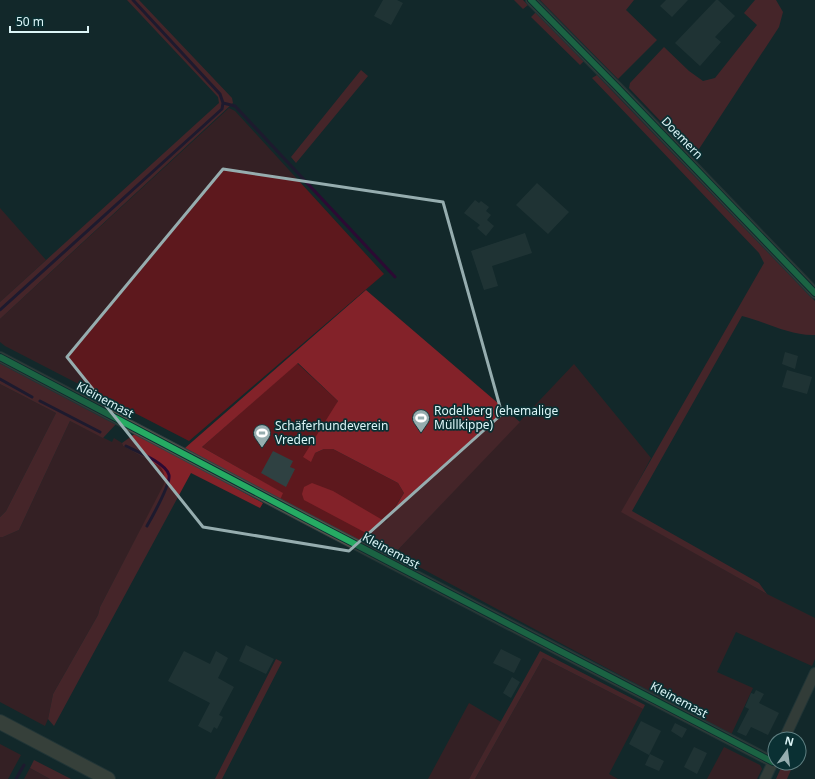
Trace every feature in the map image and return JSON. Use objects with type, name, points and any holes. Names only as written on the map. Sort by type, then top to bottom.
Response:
[{"type":"main road","points":[[0,722],[108,779]]},
{"type":"street","name":"Doemern","points":[[531,0],[617,87],[815,293]]},
{"type":"street","name":"Kleinemast","points":[[0,357],[305,518],[767,756]]},
{"type":"street","points":[[788,731],[815,673]]},
{"type":"highlighted area","points":[[223,169],[443,202],[502,414],[349,551],[203,527],[67,357]]},
{"type":"shaded area","points":[[127,0],[139,0],[232,98],[233,103],[0,319],[0,302],[219,103],[218,97]]},
{"type":"shaded area","points":[[514,0],[523,0],[528,5],[523,9]]},
{"type":"shaded area","points":[[540,0],[634,0],[626,10],[657,40],[618,79]]},
{"type":"shaded area","points":[[755,0],[776,0],[783,12],[779,27],[697,152],[690,152],[629,88],[630,83],[664,47],[689,71],[703,81],[715,78],[757,25],[744,13]]},
{"type":"shaded area","points":[[536,12],[584,61],[580,65],[531,17]]},
{"type":"shaded area","points":[[361,70],[368,76],[296,163],[291,157]]},
{"type":"shaded area","points":[[597,75],[815,301],[815,335],[806,335],[787,331],[742,316],[632,511],[759,583],[767,594],[621,512],[764,263],[759,253],[592,78]]},
{"type":"shaded area","points":[[229,108],[235,111],[384,274],[189,441],[5,346],[0,342],[0,319]]},
{"type":"shaded area","points":[[0,208],[46,260],[0,302]]},
{"type":"shaded area","points":[[366,290],[520,422],[394,554],[386,549],[383,542],[304,500],[302,494],[304,487],[312,483],[333,491],[386,522],[404,493],[398,483],[333,449],[324,449],[315,453],[311,462],[303,457],[338,401],[298,363],[202,447],[283,493],[280,500],[185,448]]},
{"type":"shaded area","points":[[0,361],[117,423],[103,438],[70,421],[19,530],[3,537],[0,537],[0,517],[6,511],[56,413],[0,384]]},
{"type":"shaded area","points":[[297,363],[338,401],[315,453],[324,449],[333,449],[398,483],[404,493],[388,520],[383,536],[383,543],[386,549],[394,554],[574,364],[651,458],[622,512],[767,594],[815,618],[815,659],[812,666],[736,632],[717,672],[753,688],[731,735],[395,554],[391,559],[280,500],[282,493],[202,447]]},
{"type":"shaded area","points":[[0,384],[56,413],[6,511],[0,517]]},
{"type":"shaded area","points":[[70,421],[112,442],[114,438],[122,443],[123,446],[159,466],[163,473],[164,485],[100,607],[98,615],[53,694],[48,719],[45,726],[0,702],[0,537],[19,530]]},
{"type":"shaded area","points":[[136,433],[263,503],[260,508],[191,473],[54,726],[48,719],[53,694],[98,615],[100,607],[164,484],[164,475],[159,466],[123,446],[122,443]]},
{"type":"shaded area","points":[[540,651],[645,705],[643,709],[543,658],[475,779],[469,779]]},
{"type":"shaded area","points":[[543,658],[643,709],[609,774],[618,779],[475,779]]},
{"type":"shaded area","points":[[276,659],[282,662],[222,779],[215,779]]},
{"type":"shaded area","points":[[469,703],[501,722],[469,779],[428,779]]},
{"type":"shaded area","points":[[0,744],[21,755],[8,779],[0,779]]},
{"type":"shaded area","points":[[724,747],[760,765],[762,769],[757,779],[707,779]]},
{"type":"shaded area","points":[[34,760],[71,779],[50,779],[30,768]]},
{"type":"shaded area","points":[[30,768],[50,779],[24,779]]},
{"type":"shaded area","points":[[780,771],[790,771],[787,779],[776,779]]},
{"type":"building","points":[[383,0],[397,0],[403,3],[391,25],[374,16]]},
{"type":"building","points":[[666,0],[688,0],[672,17],[660,6]]},
{"type":"building","points":[[716,0],[718,0],[735,16],[715,37],[721,42],[700,66],[675,43]]},
{"type":"building","points":[[537,183],[569,212],[548,234],[516,205]]},
{"type":"building","points":[[475,200],[479,203],[481,201],[489,207],[486,211],[491,215],[487,220],[494,226],[486,236],[477,228],[480,225],[464,213]]},
{"type":"building","points":[[525,233],[532,253],[492,266],[498,286],[484,290],[471,251]]},
{"type":"building","points":[[785,352],[798,356],[795,369],[782,364]]},
{"type":"building","points":[[787,370],[812,377],[807,394],[782,387]]},
{"type":"building","points":[[273,451],[293,461],[290,467],[295,469],[286,487],[261,473]]},
{"type":"building","points":[[246,645],[274,659],[266,674],[239,661]]},
{"type":"building","points":[[501,649],[521,659],[514,673],[493,663]]},
{"type":"building","points":[[184,651],[210,664],[216,651],[228,658],[218,678],[234,687],[219,715],[223,717],[217,729],[214,727],[211,733],[198,726],[210,703],[168,681]]},
{"type":"building","points":[[512,677],[520,682],[511,698],[503,693]]},
{"type":"building","points":[[756,690],[764,694],[759,703],[779,713],[770,731],[767,731],[767,735],[751,727],[746,736],[737,732],[749,709],[745,707],[751,693],[754,694]]},
{"type":"building","points":[[641,721],[661,731],[649,755],[629,744]]},
{"type":"building","points":[[675,723],[687,729],[682,738],[671,731]]},
{"type":"building","points":[[694,747],[707,753],[697,774],[684,767]]},
{"type":"building","points":[[650,754],[664,761],[659,771],[645,765]]},
{"type":"waterway","points":[[0,310],[222,109],[223,103],[220,94],[133,0]]},
{"type":"waterway","points":[[223,103],[235,106],[395,277]]},
{"type":"waterway","points":[[0,379],[32,397]]},
{"type":"waterway","points":[[40,401],[100,432]]},
{"type":"waterway","points":[[126,446],[157,462],[167,471],[169,475],[164,493],[147,526]]},
{"type":"waterway","points":[[16,779],[24,765]]},
{"type":"cycle path","points":[[531,0],[617,87],[815,293]]},
{"type":"cycle path","points":[[0,357],[767,759]]},
{"type":"place","name":"Rodelberg (ehemalige Müllkippe)","points":[[421,433]]},
{"type":"place","name":"Schäferhundeverein Vreden","points":[[262,448]]}]
